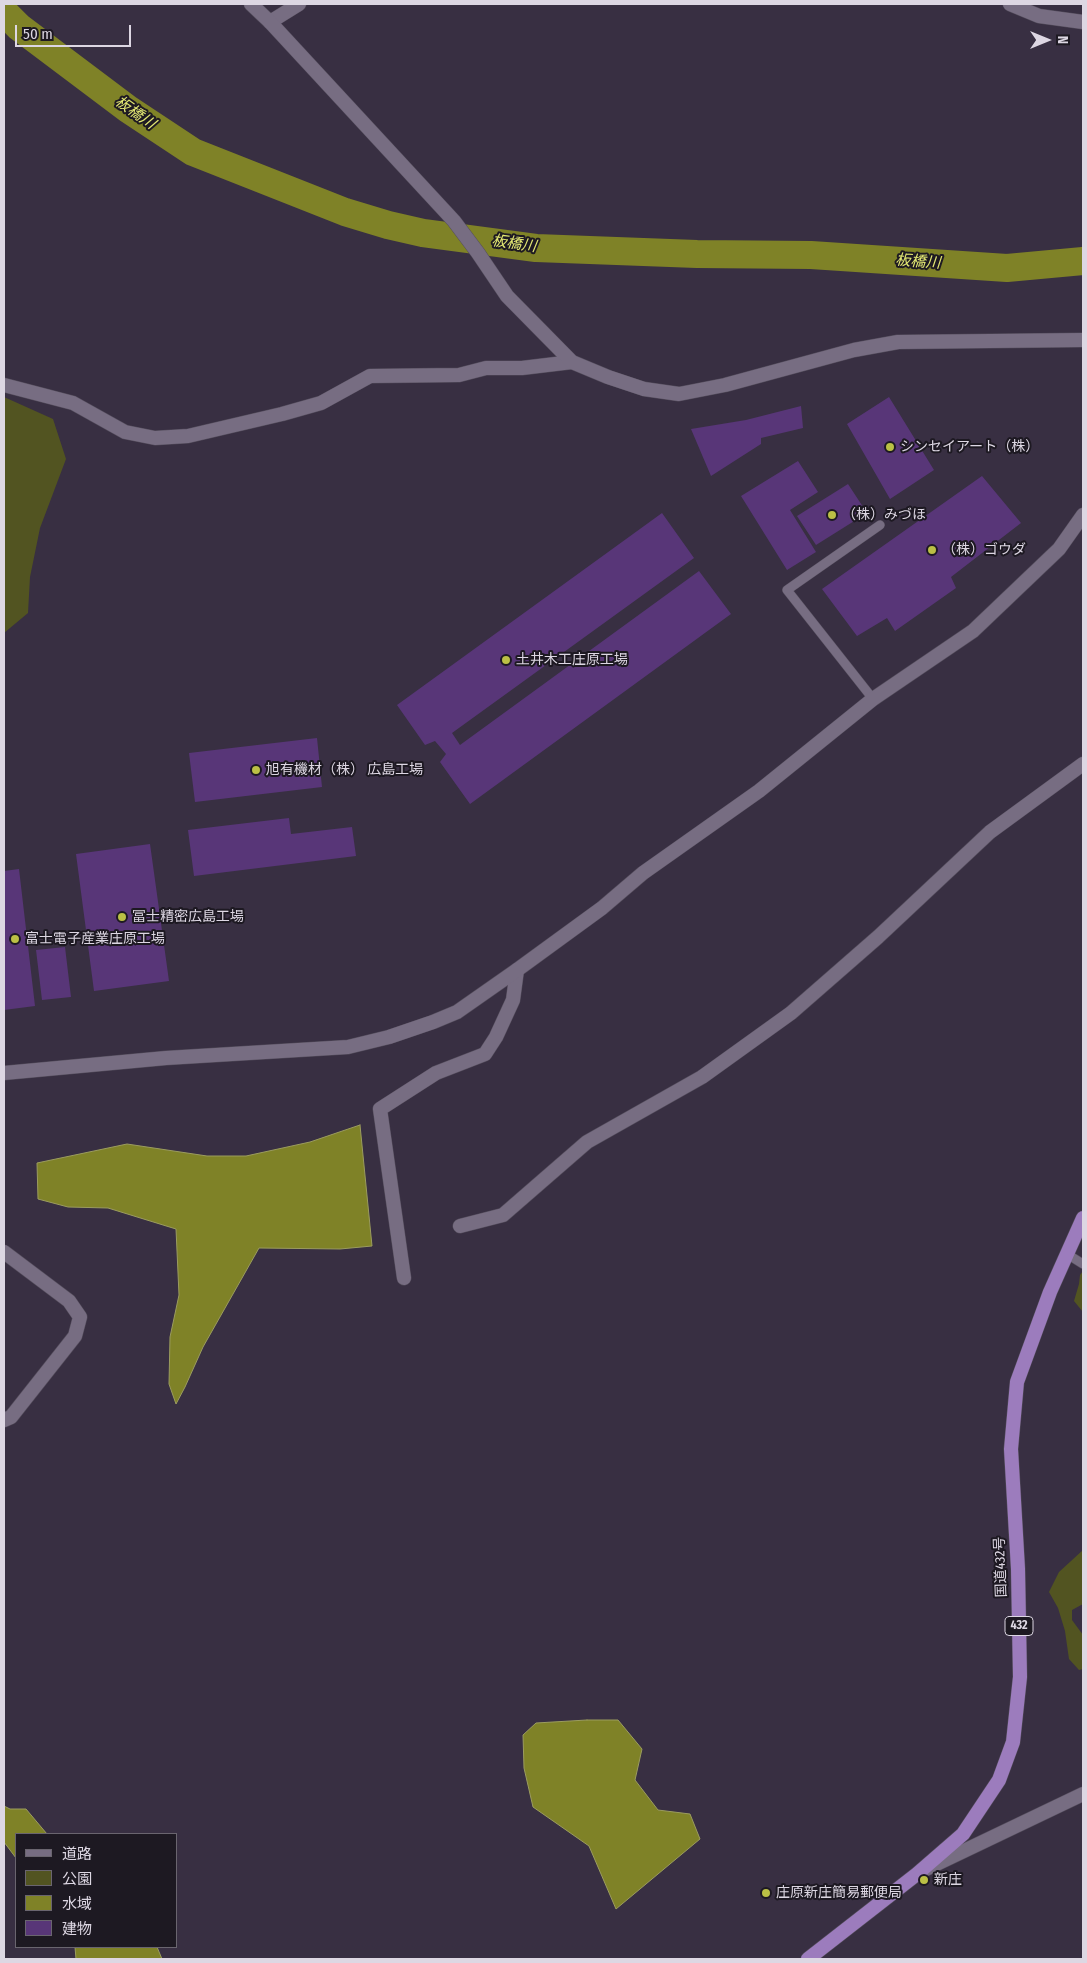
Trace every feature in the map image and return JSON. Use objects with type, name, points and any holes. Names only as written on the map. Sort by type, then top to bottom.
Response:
[{"type":"highway","name":"国道432号","points":[[808,1959],[917,1874],[963,1834],[998,1780],[1013,1742],[1020,1677],[1018,1568],[1011,1450],[1017,1382],[1050,1292],[1083,1218]]},
{"type":"street","points":[[251,4],[270,22],[454,221],[507,296],[572,362],[608,377],[644,389],[679,394],[725,385],[854,350],[898,342],[1083,340]]},
{"type":"street","points":[[270,22],[299,4]]},
{"type":"street","points":[[1010,4],[1039,16],[1083,22]]},
{"type":"street","points":[[4,385],[73,403],[125,432],[155,438],[188,436],[321,403],[370,376],[459,375],[486,368],[522,368],[572,362]]},
{"type":"street","points":[[4,1073],[166,1058],[348,1047],[389,1037],[433,1022],[463,1007],[602,908],[643,874],[759,791],[873,699],[973,631],[1059,549],[1083,515]]},
{"type":"street","points":[[460,1226],[503,1215],[587,1142],[702,1076],[791,1013],[878,937],[990,832],[1083,764]]},
{"type":"street","points":[[404,1278],[380,1109],[436,1073],[485,1054],[496,1037],[513,1000],[517,970]]},
{"type":"street","points":[[4,1252],[69,1301],[80,1317],[75,1336],[11,1417],[4,1420]]},
{"type":"street","points":[[917,1874],[1083,1794]]},
{"type":"lane","points":[[873,699],[787,590],[880,525]]},
{"type":"lane","points":[[1067,1254],[1083,1264]]},
{"type":"green space","points":[[4,397],[53,419],[66,459],[40,528],[30,577],[28,613],[4,633]]},
{"type":"green space","points":[[1083,1271],[1083,1312],[1074,1301],[1080,1275]]},
{"type":"green space","points":[[1083,1550],[1083,1604],[1072,1610],[1072,1620],[1083,1635],[1083,1669],[1079,1670],[1069,1659],[1065,1631],[1058,1608],[1049,1592],[1059,1572]]},
{"type":"water","points":[[360,1125],[372,1246],[340,1249],[259,1248],[203,1347],[176,1404],[169,1384],[170,1337],[179,1295],[176,1229],[108,1208],[68,1207],[38,1199],[37,1163],[127,1144],[207,1156],[246,1156],[310,1142]]},
{"type":"water","points":[[618,1720],[642,1749],[635,1780],[658,1810],[690,1814],[700,1839],[616,1909],[589,1846],[533,1807],[524,1768],[523,1735],[536,1723]]},
{"type":"water","points":[[4,1806],[10,1809],[26,1809],[46,1833],[15,1833],[15,1857],[4,1842]]},
{"type":"water","points":[[75,1948],[157,1948],[162,1959],[76,1959]]},
{"type":"building","name":"シンセイアート（株）","points":[[889,397],[934,470],[890,499],[847,424]]},
{"type":"building","points":[[801,406],[803,428],[761,438],[761,444],[711,476],[691,429],[746,420]]},
{"type":"building","points":[[798,461],[818,492],[790,510],[816,552],[787,570],[741,496]]},
{"type":"building","name":"（株）ゴウダ","points":[[982,476],[1021,523],[951,577],[956,588],[895,631],[887,618],[857,636],[822,589]]},
{"type":"building","name":"（株）みづほ","points":[[848,484],[867,513],[816,545],[797,516]]},
{"type":"building","name":"土井木工庄原工場","points":[[662,513],[694,558],[452,733],[460,745],[699,571],[731,614],[470,804],[440,762],[446,754],[435,741],[425,745],[397,705]]},
{"type":"building","name":"旭有機材（株） 広島工場","points":[[317,738],[322,787],[195,802],[189,753]]},
{"type":"building","points":[[289,818],[291,834],[352,827],[356,856],[194,876],[188,830]]},
{"type":"building","name":"冨士精密広島工場","points":[[150,844],[169,981],[94,991],[76,854]]},
{"type":"building","name":"富士電子産業庄原工場","points":[[19,869],[35,1006],[4,1010],[4,871]]},
{"type":"building","points":[[65,947],[71,997],[42,1000],[36,950]]},
{"type":"waterway","name":"板橋川","points":[[4,12],[19,27],[128,109],[193,152],[345,212],[388,225],[423,233],[536,248],[697,254],[811,255],[1007,268],[1083,261]]},
{"type":"place","name":"シンセイアート（株）","points":[[890,447]]},
{"type":"place","name":"（株）みづほ","points":[[832,515]]},
{"type":"place","name":"（株）ゴウダ","points":[[932,550]]},
{"type":"place","name":"土井木工庄原工場","points":[[506,660]]},
{"type":"place","name":"旭有機材（株） 広島工場","points":[[256,770]]},
{"type":"place","name":"冨士精密広島工場","points":[[122,917]]},
{"type":"place","name":"富士電子産業庄原工場","points":[[15,939]]},
{"type":"place","name":"新庄","points":[[924,1880]]},
{"type":"place","name":"庄原新庄簡易郵便局","points":[[766,1893]]}]
